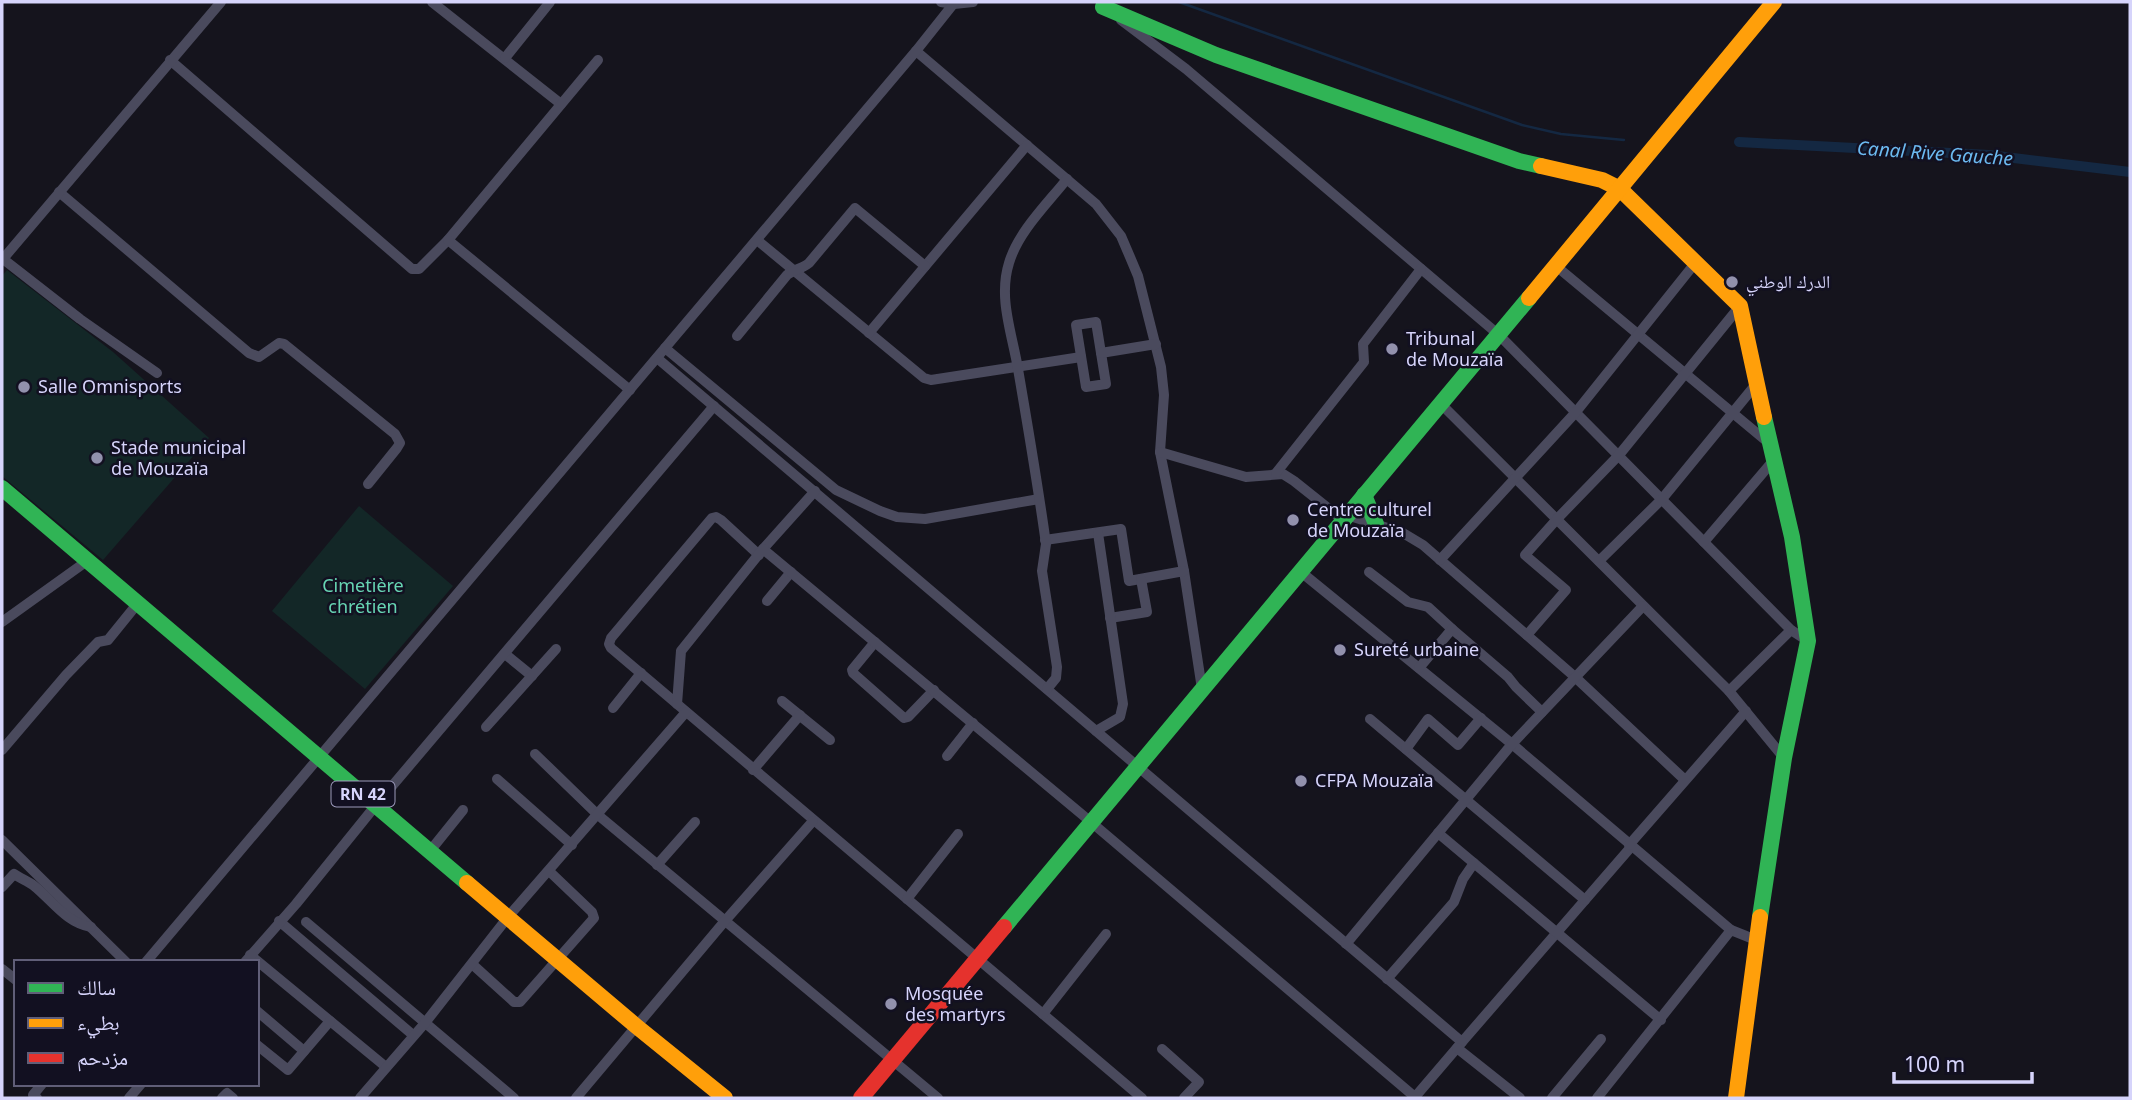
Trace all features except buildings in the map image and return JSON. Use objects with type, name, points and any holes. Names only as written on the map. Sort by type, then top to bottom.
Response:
[{"type":"main road","points":[[861,1098],[1774,2]]},
{"type":"main road","points":[[1099,4],[1242,64],[1519,161],[1602,180],[1620,189],[1740,306],[1773,461],[1793,537],[1808,641],[1784,758],[1756,940],[1736,1098]]},
{"type":"main road","name":"RN 42","points":[[2,488],[636,1026],[725,1098]]},
{"type":"main road","points":[[1364,495],[1376,524]]},
{"type":"street","points":[[157,373],[80,319],[2,259],[221,2]]},
{"type":"street","points":[[432,2],[561,104]]},
{"type":"street","points":[[505,58],[550,2]]},
{"type":"street","points":[[941,2],[973,2]]},
{"type":"street","points":[[148,960],[954,3]]},
{"type":"street","points":[[1099,4],[1186,69],[1499,335],[1791,630],[1808,641]]},
{"type":"street","points":[[916,51],[1096,204],[1121,236],[1138,276],[1163,381],[1160,452],[1184,571],[1202,689]]},
{"type":"street","points":[[170,60],[412,269],[419,269],[448,240],[598,60]]},
{"type":"street","points":[[869,332],[1027,145]]},
{"type":"street","points":[[1047,689],[1056,678],[1057,667],[1042,571],[1045,540],[1018,366],[1004,298],[1009,260],[1018,241],[1067,179]]},
{"type":"street","points":[[59,192],[248,353],[259,357],[279,343],[284,344],[394,434],[400,443],[368,484]]},
{"type":"street","points":[[737,336],[786,275],[809,263],[855,208],[925,266]]},
{"type":"street","points":[[448,240],[630,390]]},
{"type":"street","points":[[757,240],[917,374],[932,380],[1080,357]]},
{"type":"street","points":[[1440,560],[1576,412],[1696,262]]},
{"type":"street","points":[[1556,266],[1770,444]]},
{"type":"street","points":[[1276,473],[1364,362],[1363,344],[1421,269]]},
{"type":"street","points":[[1527,635],[1566,590],[1525,555],[1619,455],[1740,306]]},
{"type":"street","points":[[1096,323],[1101,353],[1106,384],[1086,387],[1076,326],[1096,323]]},
{"type":"street","points":[[1101,353],[1156,344]]},
{"type":"street","points":[[665,348],[836,490],[880,511],[897,517],[925,519],[1039,499]]},
{"type":"street","points":[[657,358],[1388,979],[1520,1098]]},
{"type":"street","points":[[1599,561],[1662,499],[1757,383]]},
{"type":"street","points":[[1441,404],[1729,691],[1784,758]]},
{"type":"street","points":[[247,958],[311,886],[376,805],[714,406]]},
{"type":"street","points":[[1160,452],[1246,477],[1276,473],[1289,477],[1345,518],[1376,524],[1411,537],[1575,677],[1685,780]]},
{"type":"street","points":[[1704,542],[1773,461]]},
{"type":"street","points":[[677,704],[681,651],[761,552],[815,491]]},
{"type":"street","points":[[1142,1098],[611,648],[611,638],[712,518],[721,520],[791,572],[876,642],[1414,1098],[1746,711]]},
{"type":"street","points":[[1045,540],[1121,530],[1129,581],[1184,571]]},
{"type":"street","points":[[1096,731],[1120,717],[1122,711],[1098,533]]},
{"type":"street","points":[[3,618],[87,561]]},
{"type":"street","points":[[767,601],[791,572]]},
{"type":"street","points":[[1301,572],[1481,718],[1731,930],[1756,940]]},
{"type":"street","points":[[1370,572],[1408,602],[1428,607],[1508,677],[1542,712]]},
{"type":"street","points":[[1110,618],[1147,612],[1141,579]]},
{"type":"street","points":[[2,750],[66,675],[99,642],[108,640],[138,603]]},
{"type":"street","points":[[1346,944],[1512,744],[1643,606]]},
{"type":"street","points":[[1419,668],[1452,629]]},
{"type":"street","points":[[1729,691],[1791,630]]},
{"type":"street","points":[[876,642],[852,670],[853,673],[904,718],[908,718],[934,690]]},
{"type":"street","points":[[486,727],[556,649]]},
{"type":"street","points":[[505,654],[532,676]]},
{"type":"street","points":[[613,708],[641,673]]},
{"type":"street","points":[[782,701],[830,740]]},
{"type":"street","points":[[360,1098],[425,1023],[508,917],[686,712]]},
{"type":"street","points":[[753,769],[800,715]]},
{"type":"street","points":[[1406,749],[1428,719],[1458,745],[1481,718]]},
{"type":"street","points":[[1370,719],[1586,900]]},
{"type":"street","points":[[947,756],[973,723]]},
{"type":"street","points":[[535,754],[598,815],[938,1098]]},
{"type":"street","points":[[497,779],[572,845]]},
{"type":"street","points":[[430,850],[463,810]]},
{"type":"street","points":[[576,1098],[813,821]]},
{"type":"street","points":[[657,865],[695,822]]},
{"type":"street","points":[[1438,833],[1661,1020]]},
{"type":"street","points":[[907,900],[958,834]]},
{"type":"street","points":[[2,840],[124,960]]},
{"type":"street","points":[[1388,979],[1454,902],[1463,879],[1474,863]]},
{"type":"street","points":[[472,964],[514,1002],[520,1002],[594,918],[592,912],[549,871]]},
{"type":"street","points":[[2,887],[14,874],[32,884],[68,917],[82,926],[94,928]]},
{"type":"street","points":[[279,921],[413,1035]]},
{"type":"street","points":[[306,922],[514,1098]]},
{"type":"street","points":[[1597,1098],[1731,930]]},
{"type":"street","points":[[1042,1014],[1106,934]]},
{"type":"street","points":[[259,967],[386,1067]]},
{"type":"street","points":[[259,1014],[304,1051]]},
{"type":"street","points":[[259,1047],[288,1070],[330,1021]]},
{"type":"street","points":[[1552,1098],[1601,1039]]},
{"type":"street","points":[[1162,1049],[1199,1082],[1184,1098]]},
{"type":"street","points":[[222,1098],[227,1093],[233,1098]]},
{"type":"green space","name":"Stade municipal de Mouzaïa","points":[[7,270],[113,352],[209,438],[103,560],[2,476],[2,276]]},
{"type":"green space","name":"Cimetière chrétien","points":[[359,506],[453,586],[365,689],[272,611]]},
{"type":"waterway","points":[[1179,2],[1522,125],[1561,134],[1624,140]]},
{"type":"waterway","name":"Canal Rive Gauche","points":[[1739,142],[1989,155],[2130,172]]},
{"type":"traffic: fast","points":[[1103,7],[1216,55],[1519,161],[1541,166]]},
{"type":"traffic: fast","points":[[1004,927],[1529,298]]},
{"type":"traffic: fast","points":[[1760,917],[1784,758],[1808,641],[1792,537],[1764,417]]},
{"type":"traffic: fast","points":[[2,488],[467,883]]},
{"type":"traffic: fast","points":[[1364,495],[1376,524]]},
{"type":"traffic: slow","points":[[1529,298],[1774,2]]},
{"type":"traffic: slow","points":[[1541,166],[1602,180],[1620,189],[1740,306],[1764,417]]},
{"type":"traffic: slow","points":[[467,883],[725,1098]]},
{"type":"traffic: slow","points":[[1736,1098],[1760,917]]},
{"type":"traffic: jam","points":[[861,1098],[1004,927]]},
{"type":"place","name":"الدرك الوطني","points":[[1732,282]]},
{"type":"place","name":"Tribunal de Mouzaïa","points":[[1392,349]]},
{"type":"place","name":"Salle Omnisports","points":[[24,387]]},
{"type":"place","name":"Stade municipal de Mouzaïa","points":[[97,458]]},
{"type":"place","name":"Centre culturel de Mouzaïa","points":[[1293,520]]},
{"type":"place","name":"Sureté urbaine","points":[[1340,650]]},
{"type":"place","name":"CFPA Mouzaïa","points":[[1301,781]]},
{"type":"place","name":"Mosquée des martyrs","points":[[891,1004]]}]
